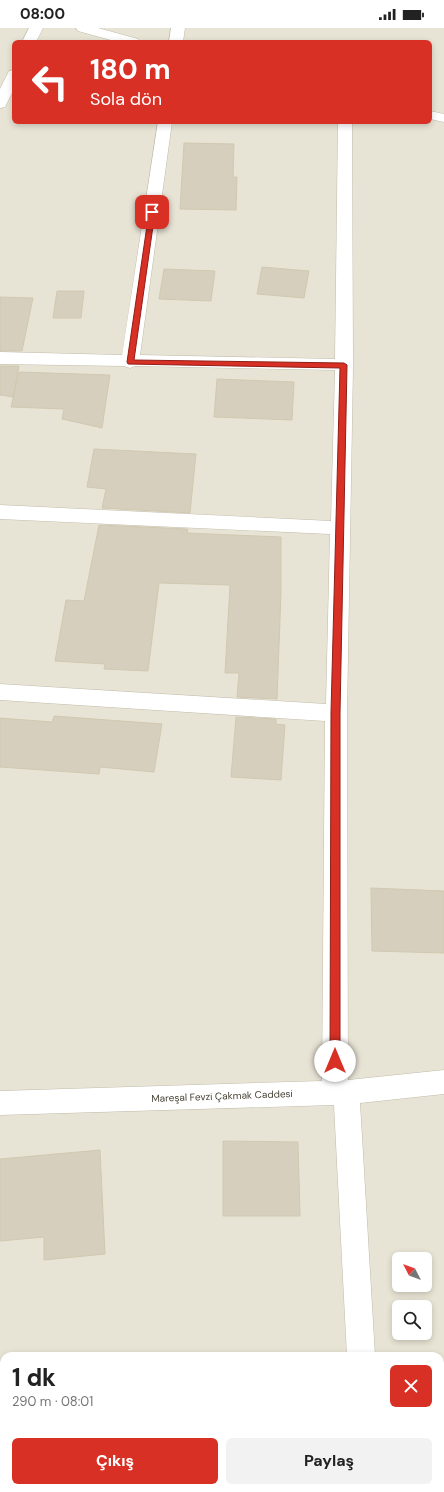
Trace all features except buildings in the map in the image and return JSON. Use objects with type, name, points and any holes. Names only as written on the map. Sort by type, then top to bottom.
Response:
[{"type":"street","points":[[30,40],[36,28]]},
{"type":"street","points":[[83,28],[127,40]]},
{"type":"street","points":[[176,40],[178,28]]},
{"type":"street","points":[[0,104],[12,78]]},
{"type":"street","points":[[432,115],[444,118]]},
{"type":"street","points":[[130,362],[165,124]]},
{"type":"street","points":[[346,124],[344,365],[336,713],[340,1092],[361,1352]]},
{"type":"street","points":[[0,358],[130,362],[344,365]]},
{"type":"street","points":[[0,512],[340,528]]},
{"type":"street","points":[[0,692],[336,713]]},
{"type":"street","name":"Mareşal Fevzi Çakmak Caddesi","points":[[0,1103],[340,1092],[444,1082]]},
{"type":"shaded area","points":[[0,28],[444,28],[444,1352],[0,1352]]},
{"type":"route","points":[[152,212],[130,362],[344,365],[336,713],[335,1061]]}]
